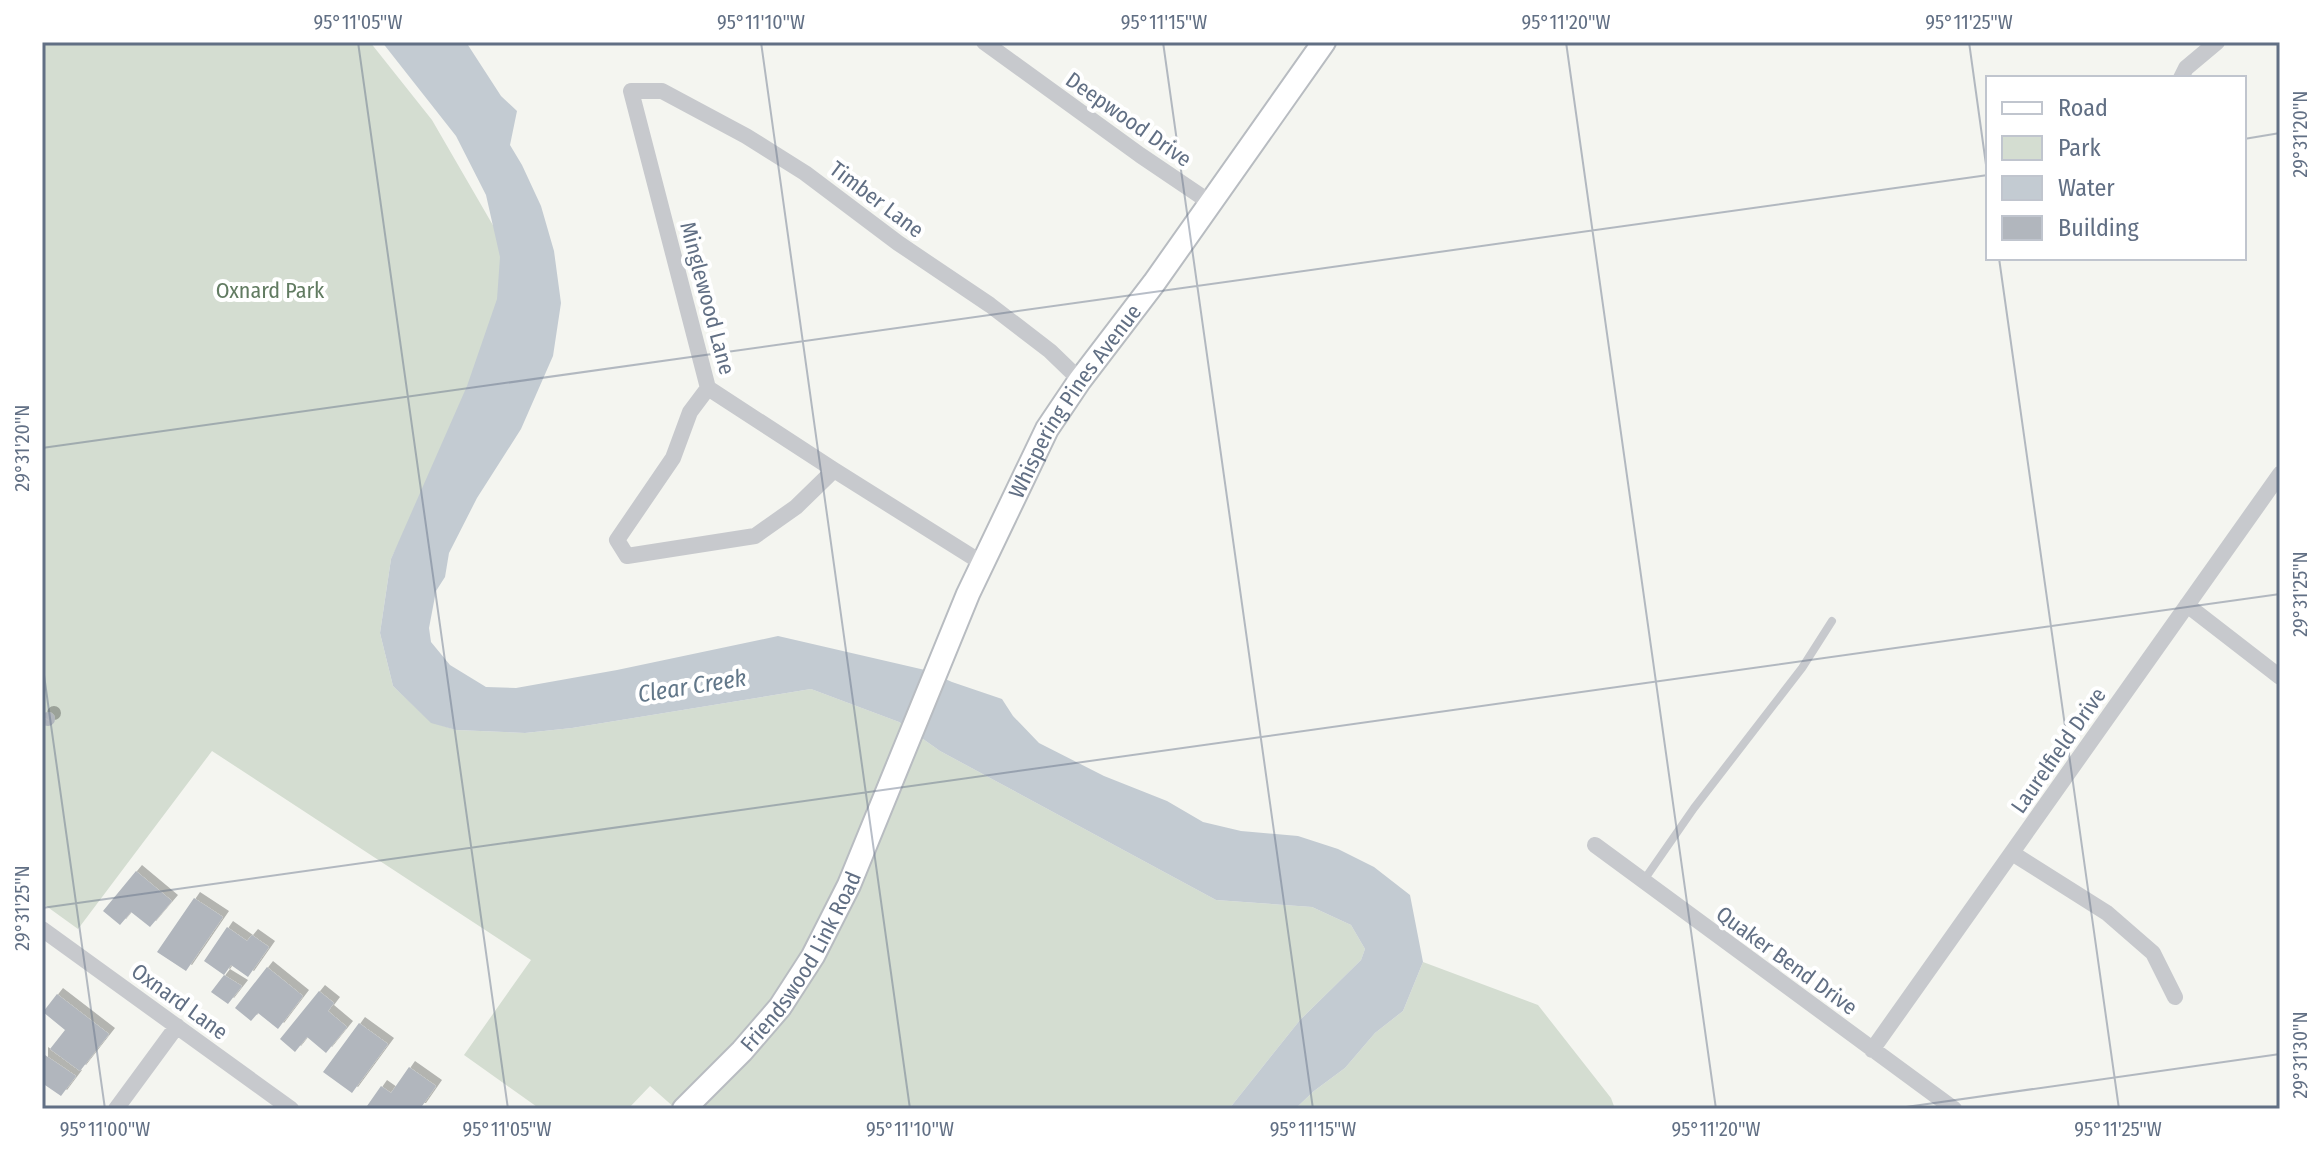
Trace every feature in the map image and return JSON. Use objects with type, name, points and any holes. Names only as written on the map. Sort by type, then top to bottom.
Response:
[{"type":"main road","name":"Whispering Pines Avenue","points":[[887,794],[968,594],[1047,429],[1324,42]]},
{"type":"main road","name":"Friendswood Link Road","points":[[684,1109],[742,1051],[780,1007],[813,956],[849,885],[887,794]]},
{"type":"street","name":"Deepwood Drive","points":[[984,42],[1211,203]]},
{"type":"street","points":[[2182,76],[2186,68],[2217,42]]},
{"type":"street","name":"Timber Lane","points":[[631,91],[662,91],[746,136],[805,173],[898,243],[990,305],[1050,351],[1080,380]]},
{"type":"street","name":"Minglewood Lane","points":[[631,91],[708,388],[982,563]]},
{"type":"street","points":[[708,388],[690,412],[673,458],[617,540],[627,556],[755,536],[796,507],[834,470]]},
{"type":"street","name":"Laurelfield Drive","points":[[1872,1050],[2280,474]]},
{"type":"street","points":[[2187,605],[2280,677]]},
{"type":"street","name":"Quaker Bend Drive","points":[[1595,845],[1954,1109]]},
{"type":"street","points":[[2012,853],[2107,913],[2153,953],[2175,997]]},
{"type":"street","name":"Oxnard Lane","points":[[42,929],[291,1109]]},
{"type":"street","points":[[116,1109],[177,1026]]},
{"type":"lane","points":[[1643,881],[1694,808],[1802,668],[1832,621]]},
{"type":"path","points":[[42,726],[47,719]]},
{"type":"green space","name":"Oxnard Park","points":[[42,42],[370,42],[432,120],[509,253],[494,346],[391,559],[380,633],[393,686],[431,722],[456,730],[525,733],[811,689],[899,722],[940,751],[1216,900],[1312,907],[1351,925],[1365,949],[1361,960],[1300,1020],[1229,1109],[676,1109],[650,1086],[628,1109],[540,1109],[464,1055],[531,960],[212,751],[78,929],[42,903]]},
{"type":"green space","points":[[1423,962],[1538,1005],[1611,1098],[1615,1109],[1295,1109],[1345,1068],[1375,1033],[1403,1011]]},
{"type":"water","name":"Clear Creek","points":[[382,42],[466,42],[501,96],[517,111],[510,145],[541,206],[554,251],[561,303],[553,356],[521,429],[477,498],[449,553],[445,577],[436,591],[429,628],[431,642],[450,665],[486,687],[516,688],[778,636],[925,670],[1002,699],[1013,716],[1039,743],[1104,776],[1167,801],[1203,822],[1241,831],[1298,836],[1338,849],[1374,867],[1410,895],[1423,962],[1403,1011],[1375,1033],[1345,1068],[1295,1109],[1229,1109],[1300,1020],[1361,960],[1365,949],[1351,925],[1312,907],[1216,900],[940,751],[899,722],[811,689],[525,733],[456,730],[431,723],[393,686],[380,633],[391,559],[467,386],[497,299],[500,257],[486,195],[456,136]]},
{"type":"building","points":[[48,712],[55,719],[48,726],[41,719]]},
{"type":"building","points":[[136,871],[172,901],[150,927],[131,912],[120,925],[103,911]]},
{"type":"building","points":[[194,898],[223,917],[186,971],[157,952]]},
{"type":"building","points":[[227,927],[247,941],[252,935],[269,947],[248,977],[231,965],[224,975],[204,961]]},
{"type":"building","points":[[267,967],[303,996],[278,1029],[258,1013],[251,1021],[235,1008]]},
{"type":"building","points":[[224,975],[242,986],[228,1004],[211,992]]},
{"type":"building","points":[[319,991],[334,1003],[328,1011],[347,1027],[326,1053],[307,1037],[295,1052],[280,1039]]},
{"type":"building","points":[[57,994],[109,1034],[80,1071],[50,1049],[65,1030],[43,1012]]},
{"type":"building","points":[[359,1023],[388,1044],[352,1093],[323,1072]]},
{"type":"building","points":[[42,1053],[76,1076],[61,1096],[42,1083]]},
{"type":"building","points":[[409,1067],[436,1086],[420,1109],[371,1109],[367,1106],[381,1086],[391,1093]]}]
